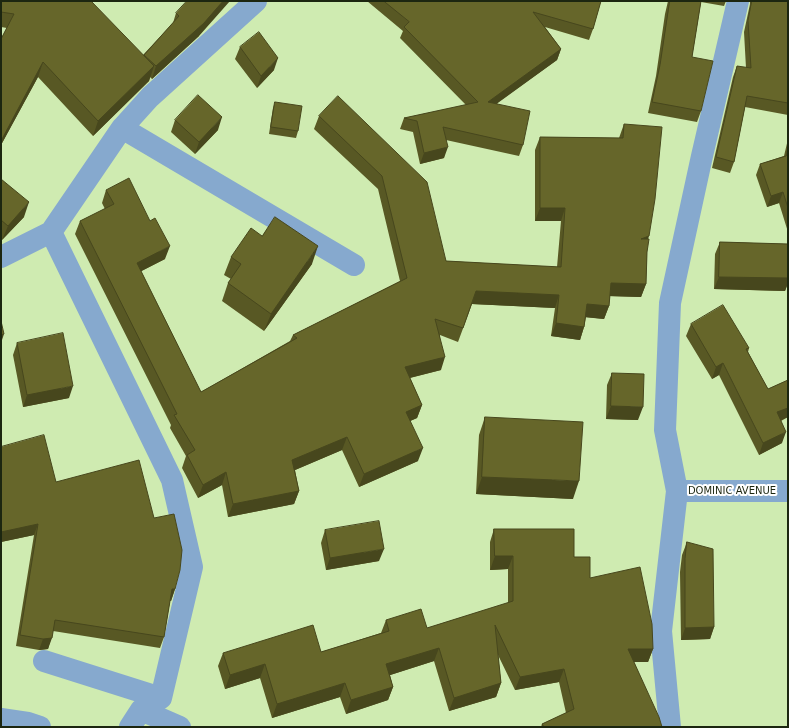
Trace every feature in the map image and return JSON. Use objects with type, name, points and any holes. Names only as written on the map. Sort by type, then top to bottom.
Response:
[{"type":"street","points":[[1,257],[51,232],[122,128],[150,97],[256,1]]},
{"type":"street","points":[[670,727],[661,631],[677,491],[665,430],[670,304],[738,1]]},
{"type":"street","points":[[122,128],[354,265]]},
{"type":"street","points":[[51,232],[172,480],[192,567],[162,698],[135,718]]},
{"type":"street","name":"DOMINIC AVENUE","points":[[677,491],[788,490]]},
{"type":"street","points":[[44,662],[162,698]]},
{"type":"street","points":[[135,718],[180,727]]},
{"type":"street","points":[[1,719],[28,723],[40,727]]},
{"type":"building","points":[[1,1],[91,1],[154,66],[98,121],[43,62],[1,141],[1,39],[14,14],[1,12]]},
{"type":"building","points":[[187,1],[223,1],[204,23],[156,66],[144,55],[179,16],[176,13]]},
{"type":"building","points":[[384,1],[601,1],[593,29],[533,12],[561,49],[488,102],[530,111],[523,145],[443,127],[448,147],[424,153],[417,121],[404,118],[478,102],[404,27],[409,22]]},
{"type":"building","points":[[670,1],[701,1],[692,57],[713,61],[701,111],[652,102],[660,65]]},
{"type":"building","points":[[752,1],[788,1],[788,103],[747,96],[734,162],[716,157],[737,66],[751,68],[748,21]]},
{"type":"building","points":[[259,32],[278,58],[261,76],[240,47]]},
{"type":"building","points":[[198,95],[222,117],[199,142],[175,120]]},
{"type":"building","points":[[338,96],[427,182],[446,261],[561,267],[565,208],[540,208],[540,137],[623,138],[624,124],[662,127],[655,199],[649,236],[641,239],[649,239],[646,284],[611,283],[609,306],[587,304],[584,327],[556,323],[559,295],[476,291],[463,328],[435,319],[445,357],[405,367],[422,405],[406,412],[423,448],[364,474],[347,437],[292,460],[299,491],[233,504],[226,472],[203,485],[187,455],[195,450],[174,415],[177,414],[80,221],[114,204],[106,190],[129,178],[150,221],[155,218],[170,246],[137,263],[201,392],[297,338],[293,335],[407,278],[382,176],[319,116]]},
{"type":"building","points":[[275,102],[302,106],[298,131],[271,127]]},
{"type":"building","points":[[788,146],[788,208],[783,192],[771,196],[760,164],[786,156]]},
{"type":"building","points":[[1,179],[29,202],[8,226],[1,220]]},
{"type":"building","points":[[275,217],[318,246],[271,314],[228,283],[241,264],[231,257],[251,228],[262,236]]},
{"type":"building","points":[[720,242],[788,244],[788,278],[719,277]]},
{"type":"building","points":[[723,305],[749,348],[746,349],[768,389],[788,380],[788,408],[777,412],[786,432],[763,443],[723,363],[716,367],[691,324]]},
{"type":"building","points":[[1,321],[4,334],[1,335]]},
{"type":"building","points":[[63,333],[73,386],[27,395],[17,343]]},
{"type":"building","points":[[612,373],[644,374],[643,407],[611,406]]},
{"type":"building","points":[[485,417],[583,422],[579,481],[482,477]]},
{"type":"building","points":[[44,435],[56,482],[139,460],[154,518],[174,514],[182,550],[180,570],[175,589],[172,589],[164,637],[55,620],[52,638],[43,639],[20,635],[38,524],[1,532],[1,447]]},
{"type":"building","points":[[379,521],[384,549],[330,558],[325,530]]},
{"type":"building","points":[[494,529],[574,529],[574,557],[590,557],[590,578],[640,567],[652,624],[653,649],[628,649],[659,717],[662,727],[544,727],[542,724],[574,709],[564,669],[520,677],[495,625],[501,683],[454,698],[439,648],[386,664],[393,687],[351,700],[345,683],[277,704],[265,664],[230,675],[223,653],[313,625],[321,652],[389,631],[386,620],[421,609],[427,628],[513,601],[513,556],[495,556]]},
{"type":"building","points":[[687,542],[713,549],[714,627],[685,628],[685,559]]}]
